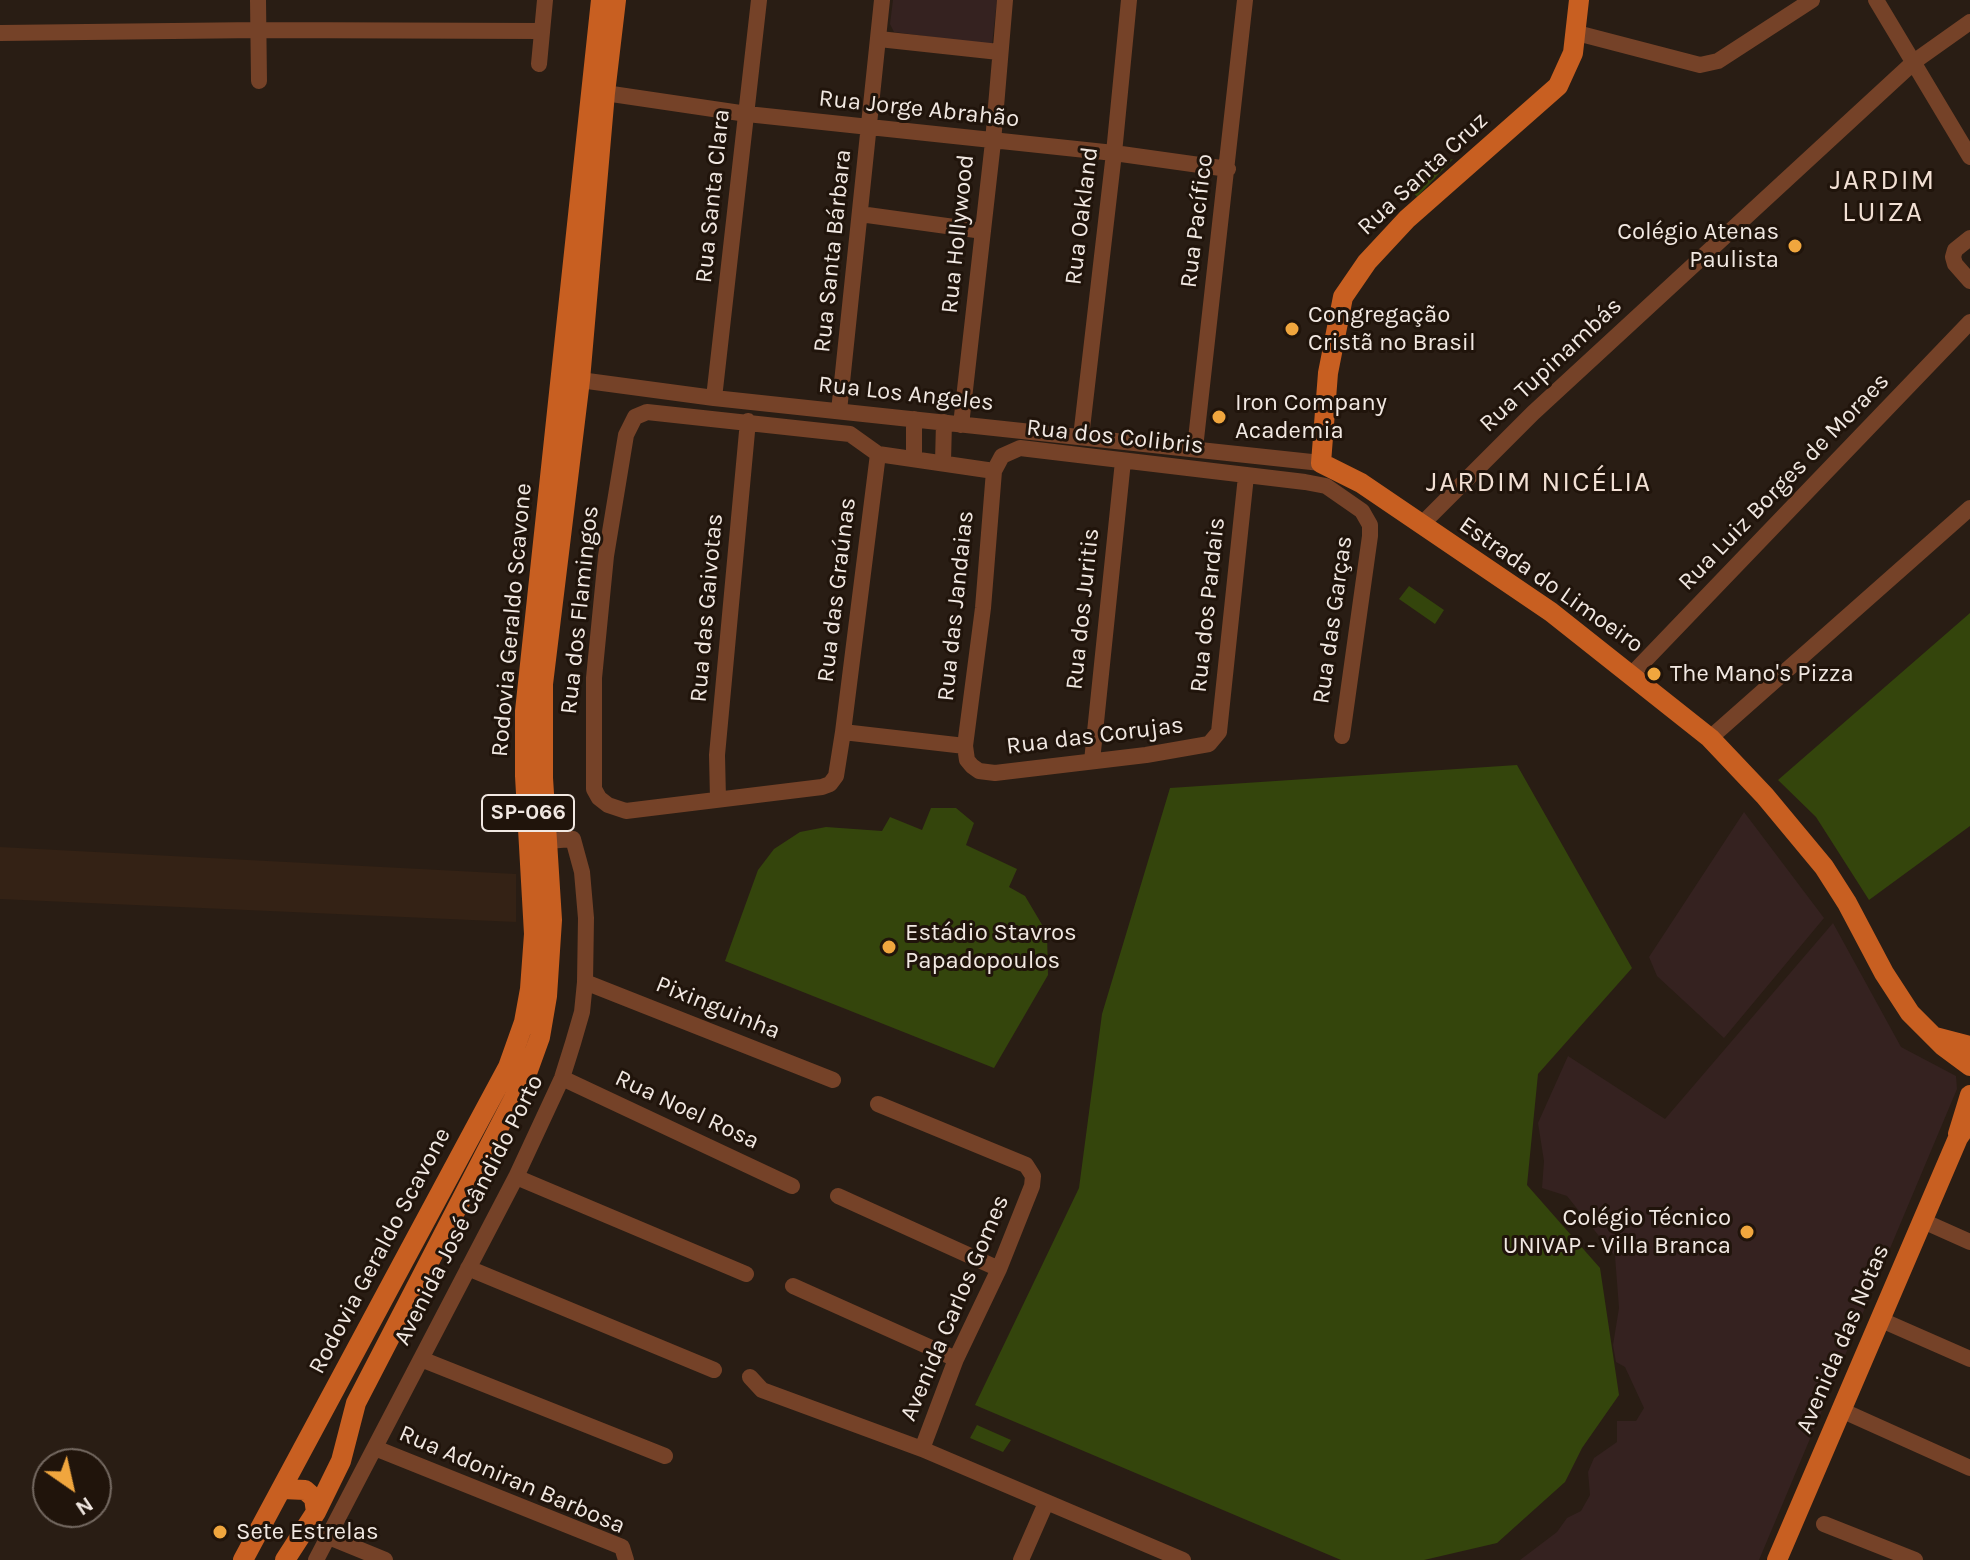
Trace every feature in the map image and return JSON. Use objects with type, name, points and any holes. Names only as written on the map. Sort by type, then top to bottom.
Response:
[{"type":"main road","name":"Rodovia Geraldo Scavone","points":[[245,1559],[508,1067],[518,1045],[528,1004],[534,934],[525,776],[525,711],[601,0]]},
{"type":"main road","name":"Rodovia Geraldo Scavone","points":[[285,1560],[316,1512],[341,1461],[356,1403],[527,1073],[540,1037],[547,996],[552,920],[542,738],[543,684],[580,380],[616,0]]},
{"type":"main road","points":[[1577,33],[1579,0]]},
{"type":"main road","name":"Rua Santa Cruz","points":[[1321,463],[1331,351],[1343,297],[1367,262],[1407,219],[1558,86],[1566,72],[1577,33]]},
{"type":"main road","name":"Estrada do Limoeiro","points":[[1321,463],[1361,483],[1551,612],[1710,738],[1824,867],[1856,917],[1894,991],[1918,1024],[1970,1066]]},
{"type":"main road","points":[[1934,1037],[1970,1046]]},
{"type":"main road","name":"Avenida das Notas","points":[[1777,1560],[1964,1129],[1961,1116],[1970,1095]]},
{"type":"main road","points":[[283,1489],[305,1490],[314,1498],[316,1512]]},
{"type":"street","points":[[258,0],[259,81]]},
{"type":"street","points":[[539,64],[545,0]]},
{"type":"street","name":"Rua Santa Clara","points":[[714,398],[759,0]]},
{"type":"street","name":"Rua Santa Bárbara","points":[[839,411],[882,0]]},
{"type":"street","name":"Rua Hollywood","points":[[961,425],[993,142],[1005,0]]},
{"type":"street","name":"Rua Oakland","points":[[1081,437],[1129,0]]},
{"type":"street","name":"Rua Pacífico","points":[[1195,448],[1245,0]]},
{"type":"street","points":[[1577,33],[1700,65],[1718,61],[1812,0]]},
{"type":"street","points":[[1876,0],[1970,157]]},
{"type":"street","name":"Rua Tupinambás","points":[[1421,525],[1533,413],[1915,61],[1970,22]]},
{"type":"street","points":[[0,33],[541,31]]},
{"type":"street","points":[[879,39],[999,52]]},
{"type":"street","name":"Rua Jorge Abrahão","points":[[605,93],[747,114],[1114,153],[1228,169]]},
{"type":"street","points":[[860,214],[983,231]]},
{"type":"street","points":[[1970,238],[1955,250],[1953,257],[1955,264],[1970,281]]},
{"type":"street","name":"Rua Luiz Borges de Moraes","points":[[1632,674],[1970,322]]},
{"type":"street","name":"Rua Los Angeles","points":[[580,380],[714,398],[1321,463]]},
{"type":"street","name":"Rua dos Flamingos","points":[[718,799],[626,811],[608,805],[599,798],[594,789],[594,678],[606,556],[626,435],[635,417],[647,412],[748,421]]},
{"type":"street","points":[[914,419],[914,458]]},
{"type":"street","points":[[748,421],[850,434],[878,454],[994,471]]},
{"type":"street","name":"Rua das Gaivotas","points":[[718,799],[717,755],[748,421]]},
{"type":"street","points":[[943,462],[944,422]]},
{"type":"street","name":"Rua dos Colibris","points":[[994,471],[1002,456],[1020,448],[1326,486],[1362,511]]},
{"type":"street","name":"Rua das Graúnas","points":[[843,732],[878,454]]},
{"type":"street","name":"Rua dos Juritis","points":[[1092,761],[1123,461]]},
{"type":"street","name":"Rua das Jandaias","points":[[965,746],[983,608],[994,471]]},
{"type":"street","name":"Rua dos Pardais","points":[[1215,739],[1219,732],[1246,476]]},
{"type":"street","points":[[1710,738],[1970,508]]},
{"type":"street","name":"Rua das Garças","points":[[1342,736],[1370,536],[1370,525],[1362,511]]},
{"type":"street","points":[[718,799],[827,786],[837,772],[843,732],[965,746]]},
{"type":"street","name":"Rua das Corujas","points":[[965,746],[967,760],[972,766],[987,772],[1202,747],[1215,739]]},
{"type":"street","name":"Avenida José Cândido Porto","points":[[316,1560],[516,1177],[562,1078],[582,1012],[586,918],[578,850],[573,839],[547,841]]},
{"type":"street","name":"Pixinguinha","points":[[585,982],[833,1080]]},
{"type":"street","name":"Rua Noel Rosa","points":[[562,1078],[792,1186]]},
{"type":"street","name":"Avenida Carlos Gomes","points":[[878,1104],[1026,1165],[1033,1176],[1032,1186],[999,1269],[956,1359],[922,1449]]},
{"type":"street","points":[[516,1177],[746,1274]]},
{"type":"street","points":[[838,1196],[999,1269]]},
{"type":"street","points":[[1923,1221],[1970,1242]]},
{"type":"street","points":[[468,1268],[714,1370]]},
{"type":"street","points":[[793,1286],[956,1359]]},
{"type":"street","points":[[1879,1319],[1970,1359]]},
{"type":"street","points":[[421,1359],[665,1456]]},
{"type":"street","points":[[750,1377],[762,1390],[922,1449],[1183,1560]]},
{"type":"street","points":[[1841,1410],[1970,1468]]},
{"type":"street","name":"Rua Adoniran Barbosa","points":[[375,1448],[622,1547],[626,1560]]},
{"type":"street","points":[[1021,1560],[1046,1503]]},
{"type":"street","points":[[1824,1524],[1915,1560]]},
{"type":"street","points":[[329,1537],[385,1560]]},
{"type":"shaded area","points":[[893,0],[997,0],[992,45],[894,32],[890,24]]},
{"type":"shaded area","points":[[1744,812],[1824,918],[1724,1038],[1657,976],[1649,957]]},
{"type":"shaded area","points":[[0,847],[516,874],[516,922],[0,899]]},
{"type":"shaded area","name":"Colégio Técnico UNIVAP - Villa Branca","points":[[1833,923],[1901,1047],[1956,1076],[1957,1089],[1759,1560],[1520,1560],[1557,1532],[1567,1518],[1581,1511],[1590,1495],[1588,1472],[1594,1458],[1617,1442],[1617,1421],[1636,1421],[1644,1408],[1625,1367],[1616,1362],[1613,1345],[1619,1308],[1615,1256],[1567,1196],[1542,1188],[1544,1161],[1538,1123],[1568,1056],[1665,1119]]},
{"type":"green space","points":[[1453,159],[1417,197],[1412,191],[1413,177],[1428,165]]},
{"type":"green space","points":[[1409,586],[1444,610],[1435,624],[1399,599]]},
{"type":"green space","points":[[1970,613],[1970,826],[1869,900],[1816,817],[1778,780]]},
{"type":"green space","points":[[1517,765],[1632,968],[1538,1074],[1527,1185],[1600,1268],[1619,1395],[1582,1448],[1565,1482],[1497,1543],[1424,1560],[1341,1560],[975,1405],[1079,1188],[1102,1014],[1170,788]]},
{"type":"green space","name":"Estádio Stavros Papadopoulos","points":[[931,808],[956,808],[974,823],[966,845],[1017,869],[1009,887],[1025,896],[1047,933],[1048,975],[994,1068],[725,961],[758,870],[774,849],[800,832],[826,827],[882,831],[890,817],[922,830]]},
{"type":"green space","points":[[977,1425],[1011,1440],[1003,1452],[970,1438]]},
{"type":"place","name":"Colégio Atenas Paulista","points":[[1795,246]]},
{"type":"place","name":"Congregação Cristã no Brasil","points":[[1292,329]]},
{"type":"place","name":"Iron Company Academia","points":[[1219,417]]},
{"type":"place","name":"The Mano's Pizza","points":[[1654,674]]},
{"type":"place","name":"Estádio Stavros Papadopoulos","points":[[889,947]]},
{"type":"place","name":"Colégio Técnico UNIVAP - Villa Branca","points":[[1747,1232]]},
{"type":"place","name":"Sete Estrelas","points":[[220,1532]]},
{"type":"district","name":"JARDIM LUIZA","points":[[1883,197]]},
{"type":"district","name":"JARDIM NICÉLIA","points":[[1539,483]]}]
